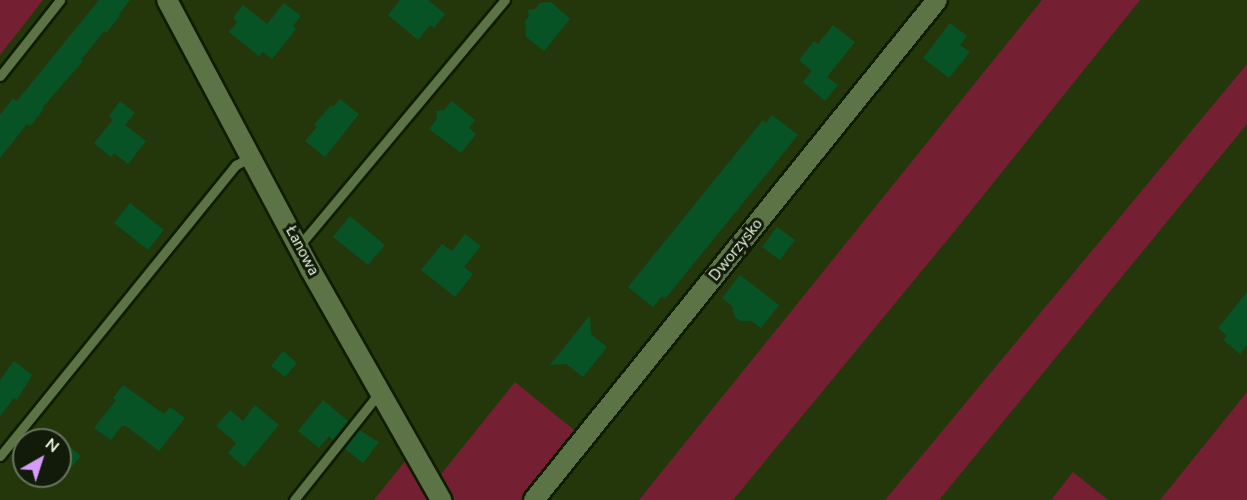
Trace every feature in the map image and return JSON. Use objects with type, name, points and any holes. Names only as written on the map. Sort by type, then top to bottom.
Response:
[{"type":"street","name":"Łanowa","points":[[167,0],[298,246],[441,500]]},
{"type":"street","name":"Dworzysko","points":[[534,500],[937,0]]},
{"type":"lane","points":[[0,76],[60,0]]},
{"type":"lane","points":[[298,246],[505,0]]},
{"type":"lane","points":[[0,456],[236,165],[252,156]]},
{"type":"lane","points":[[294,500],[380,392]]},
{"type":"shaded area","points":[[0,0],[43,0],[0,55]]},
{"type":"shaded area","points":[[1042,0],[1140,0],[953,233],[733,500],[639,500]]},
{"type":"shaded area","points":[[1247,64],[1247,124],[939,500],[885,500]]},
{"type":"shaded area","points":[[515,382],[579,434],[524,500],[451,500],[438,478]]},
{"type":"shaded area","points":[[1247,392],[1247,500],[1160,500]]},
{"type":"shaded area","points":[[406,460],[428,500],[374,500]]},
{"type":"shaded area","points":[[1073,472],[1108,500],[1051,500]]},
{"type":"building","points":[[99,0],[130,0],[119,14],[120,16],[106,33],[104,31],[81,60],[83,61],[42,108],[44,109],[30,126],[27,124],[0,158],[0,115],[13,98],[17,101]]},
{"type":"building","points":[[400,0],[428,0],[445,14],[434,28],[430,25],[418,40],[388,15]]},
{"type":"building","points":[[551,2],[570,19],[544,51],[526,37],[525,21],[529,16],[528,10],[535,9],[540,3]]},
{"type":"building","points":[[284,3],[301,16],[293,26],[296,29],[272,59],[263,52],[259,56],[229,32],[237,22],[233,18],[243,5],[267,24]]},
{"type":"building","points":[[950,23],[967,36],[960,45],[970,52],[949,78],[923,58]]},
{"type":"building","points":[[833,25],[855,42],[827,77],[838,85],[825,101],[803,82],[812,71],[799,60],[814,41],[818,44]]},
{"type":"building","points":[[340,99],[359,114],[325,157],[305,141],[317,127],[314,125],[331,105],[333,107]]},
{"type":"building","points":[[120,101],[135,113],[125,125],[146,141],[128,164],[114,153],[111,157],[94,143],[113,120],[109,116]]},
{"type":"building","points":[[452,101],[475,120],[469,128],[476,134],[461,153],[429,129],[437,119],[436,111],[444,110]]},
{"type":"building","points":[[772,115],[798,135],[665,299],[662,296],[653,307],[628,287],[763,120],[766,123]]},
{"type":"building","points":[[130,203],[164,230],[148,250],[114,223]]},
{"type":"building","points":[[350,216],[385,245],[368,265],[333,237]]},
{"type":"building","points":[[777,227],[795,240],[780,260],[762,247]]},
{"type":"building","points":[[465,234],[481,246],[464,267],[473,274],[455,297],[421,270],[442,244],[452,251]]},
{"type":"building","points":[[740,275],[779,305],[761,328],[751,321],[740,321],[735,317],[732,306],[722,298]]},
{"type":"building","points":[[1247,292],[1247,345],[1240,354],[1223,340],[1227,336],[1218,328]]},
{"type":"building","points":[[590,315],[591,334],[607,347],[583,377],[566,364],[550,365]]},
{"type":"building","points":[[283,351],[297,363],[285,377],[271,366]]},
{"type":"building","points":[[14,361],[32,375],[17,400],[14,398],[0,416],[0,380]]},
{"type":"building","points":[[123,385],[164,414],[170,407],[185,418],[159,451],[126,426],[122,426],[111,440],[94,428],[116,400],[113,398]]},
{"type":"building","points":[[323,400],[348,421],[333,440],[329,436],[319,448],[298,431]]},
{"type":"building","points":[[255,405],[279,425],[244,467],[228,453],[236,443],[216,426],[230,410],[243,421]]},
{"type":"building","points":[[359,430],[379,442],[363,463],[344,448]]},
{"type":"building","points":[[72,449],[81,456],[72,467]]}]
